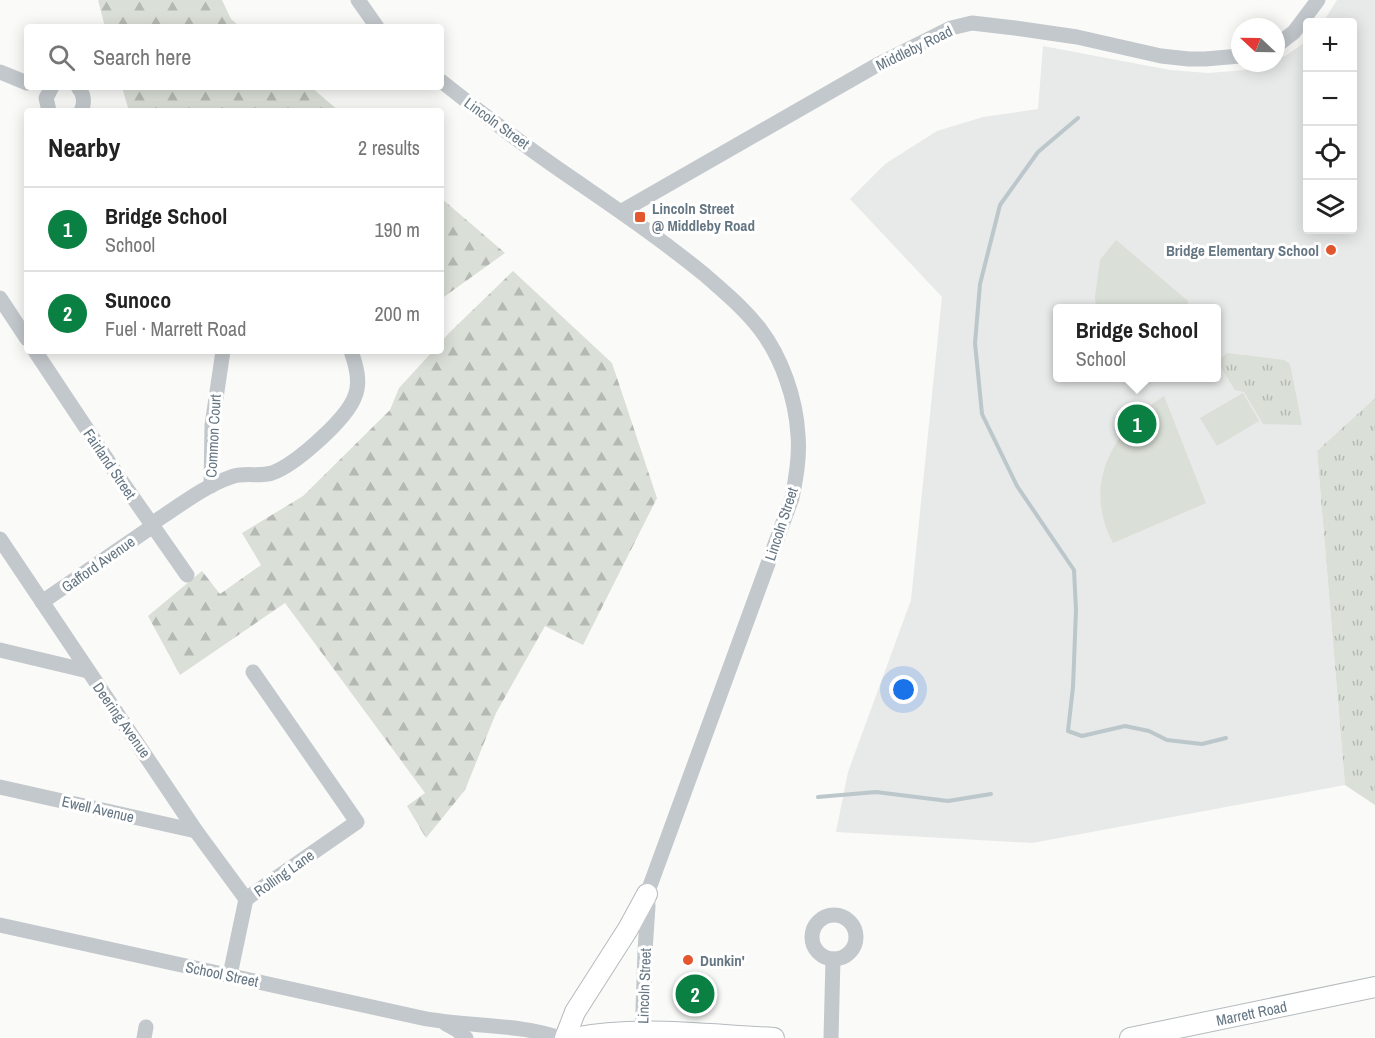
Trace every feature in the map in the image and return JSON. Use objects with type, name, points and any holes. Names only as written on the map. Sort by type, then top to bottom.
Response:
[{"type":"main road","points":[[565,1038],[575,1012],[628,929],[647,894]]},
{"type":"main road","name":"Marrett Road","points":[[1130,1038],[1375,987]]},
{"type":"main road","points":[[573,1038],[597,1034],[774,1038]]},
{"type":"street","points":[[358,0],[375,24]]},
{"type":"street","points":[[1285,39],[1294,32],[1318,0]]},
{"type":"street","name":"Middleby Road","points":[[622,212],[877,65],[951,28],[972,23],[1077,38],[1174,57],[1205,59],[1231,57]]},
{"type":"street","points":[[0,72],[24,82]]},
{"type":"street","name":"Lincoln Street","points":[[444,83],[577,182],[654,234],[724,291],[760,329],[774,352],[786,382],[799,435],[792,498],[647,894],[642,1035]]},
{"type":"street","points":[[46,90],[48,108]]},
{"type":"street","points":[[80,90],[84,101],[82,108]]},
{"type":"street","points":[[0,298],[24,334]]},
{"type":"street","name":"Fairland Street","points":[[37,354],[187,575]]},
{"type":"street","name":"Common Court","points":[[211,486],[212,425],[222,354]]},
{"type":"street","name":"Common Court","points":[[152,525],[211,486],[233,476],[270,473],[292,463],[308,451],[346,412],[355,396],[358,381],[352,354]]},
{"type":"street","name":"Gafford Avenue","points":[[42,602],[152,525]]},
{"type":"street","name":"Deering Avenue","points":[[0,539],[196,831],[246,899]]},
{"type":"street","points":[[0,650],[88,671]]},
{"type":"street","name":"Rolling Lane","points":[[230,975],[246,899],[357,822],[253,672]]},
{"type":"street","name":"Ewell Avenue","points":[[0,787],[196,831]]},
{"type":"street","name":"School Street","points":[[0,925],[444,1022],[457,1030],[485,1038]]},
{"type":"street","points":[[831,1038],[833,959]]},
{"type":"street","points":[[468,1032],[534,1031],[560,1038]]},
{"type":"shaded area","points":[[1337,0],[1375,0],[1375,398],[1317,451],[1345,785],[1032,843],[836,832],[848,772],[911,600],[942,297],[850,199],[885,164],[937,131],[983,117],[1038,109],[1043,46],[1170,70],[1208,73],[1285,72],[1285,56],[1303,44],[1303,234],[1357,234],[1357,18],[1326,18]]},
{"type":"green space","points":[[98,0],[222,0],[231,19],[237,24],[104,24]]},
{"type":"green space","points":[[123,90],[314,90],[336,108],[128,108]]},
{"type":"green space","points":[[444,201],[505,253],[444,297]]},
{"type":"green space","points":[[1116,240],[1188,301],[1188,304],[1096,304],[1100,260]]},
{"type":"green space","points":[[513,271],[612,363],[657,498],[583,645],[545,626],[496,713],[465,790],[426,838],[407,806],[425,793],[285,603],[180,675],[148,616],[202,571],[220,594],[261,565],[242,533],[303,496],[390,410],[399,388],[430,354],[444,354],[444,339]]},
{"type":"green space","points":[[1227,353],[1284,360],[1290,364],[1302,425],[1263,424],[1244,392],[1235,390],[1221,367],[1221,358]]},
{"type":"green space","points":[[1243,393],[1259,421],[1217,446],[1200,418]]},
{"type":"green space","points":[[1164,396],[1206,503],[1113,543],[1106,526],[1100,493],[1107,462],[1123,433],[1135,419]]},
{"type":"green space","points":[[1375,398],[1375,805],[1345,785],[1317,451]]},
{"type":"waterway","points":[[1078,118],[1038,152],[1000,205],[980,284],[975,343],[982,414],[1017,486],[1074,570],[1076,610],[1073,687],[1068,731],[1082,736],[1125,726],[1149,731],[1167,740],[1202,744],[1226,738]]},
{"type":"waterway","points":[[818,797],[876,792],[948,801],[991,794]]},
{"type":"place","name":"Lincoln Street @ Middleby Road","points":[[640,217]]},
{"type":"place","name":"Bridge Elementary School","points":[[1331,250]]},
{"type":"place","name":"Bridge School","points":[[1137,424]]},
{"type":"place","name":"Dunkin'","points":[[688,960]]},
{"type":"place","name":"Sunoco","points":[[695,994]]}]
